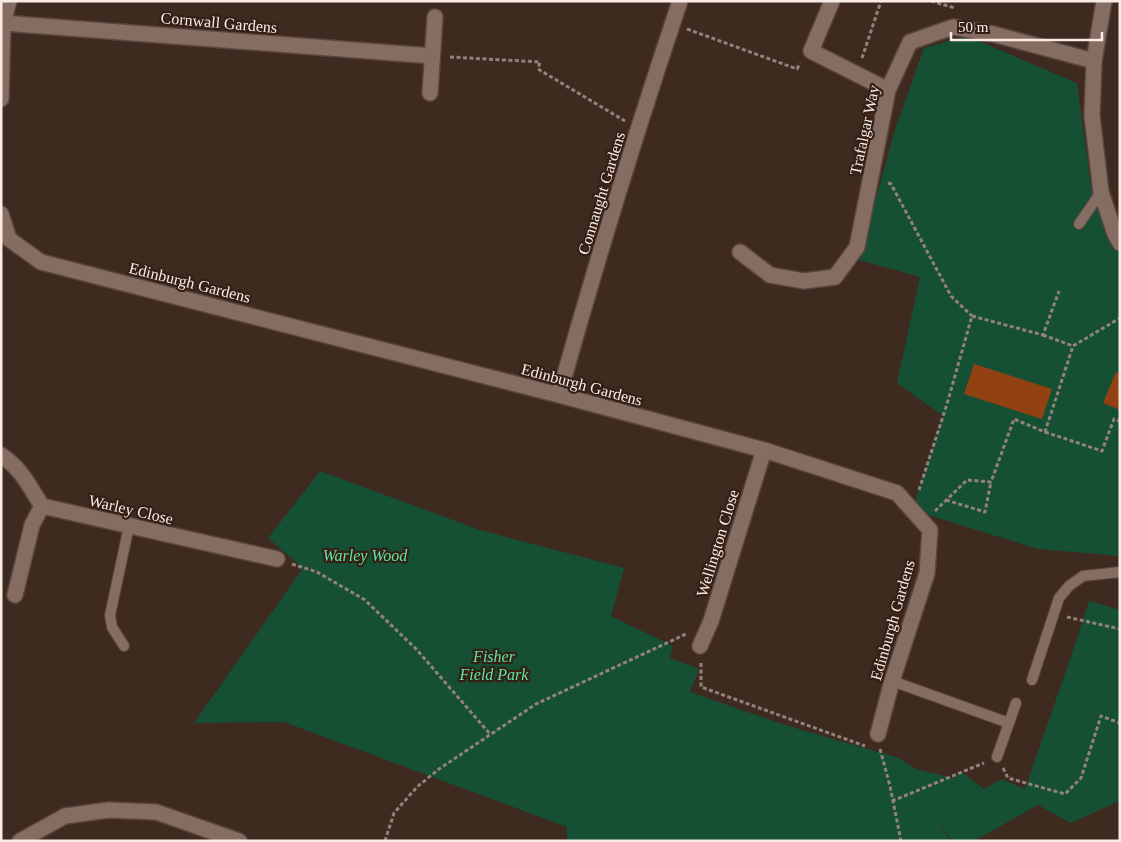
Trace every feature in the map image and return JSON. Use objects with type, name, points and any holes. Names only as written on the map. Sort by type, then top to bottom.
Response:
[{"type":"street","points":[[1,99],[3,23],[9,1]]},
{"type":"street","name":"Connaught Gardens","points":[[559,395],[638,129],[680,1]]},
{"type":"street","points":[[832,1],[811,50],[888,90]]},
{"type":"street","points":[[1104,1],[1094,61],[1092,116],[1101,192],[1115,234],[1120,243]]},
{"type":"street","points":[[430,94],[435,17]]},
{"type":"street","name":"Cornwall Gardens","points":[[3,23],[432,56]]},
{"type":"street","name":"Trafalgar Way","points":[[740,252],[770,275],[804,281],[836,277],[858,247],[888,90],[910,42],[952,27],[993,34],[1094,61]]},
{"type":"street","name":"Edinburgh Gardens","points":[[1,214],[9,239],[41,262],[559,395],[764,450],[898,493],[930,530],[927,573],[892,680],[878,734]]},
{"type":"street","name":"Wellington Close","points":[[700,646],[711,622],[764,450]]},
{"type":"street","points":[[1,455],[14,463],[42,506],[32,525],[15,595]]},
{"type":"street","name":"Warley Close","points":[[42,506],[277,559]]},
{"type":"street","points":[[20,841],[65,816],[109,810],[156,812],[239,841]]},
{"type":"lane","points":[[1080,224],[1101,192]]},
{"type":"lane","points":[[124,646],[112,627],[110,615],[128,526]]},
{"type":"lane","points":[[1032,680],[1060,598],[1069,586],[1083,576],[1120,572]]},
{"type":"lane","points":[[892,680],[1009,723]]},
{"type":"lane","points":[[997,757],[1016,703]]},
{"type":"path","points":[[857,74],[881,1]]},
{"type":"path","points":[[673,23],[798,69],[805,49],[811,50]]},
{"type":"path","points":[[432,56],[540,62],[538,69],[638,129]]},
{"type":"path","points":[[872,175],[891,184],[950,296],[972,316],[1043,335],[1073,346]]},
{"type":"path","points":[[1043,335],[1059,291]]},
{"type":"path","points":[[912,510],[972,316]]},
{"type":"path","points":[[1045,432],[1073,346],[1120,318]]},
{"type":"path","points":[[946,500],[985,512],[991,482],[1014,420],[1102,451],[1114,419],[1120,421]]},
{"type":"path","points":[[932,514],[967,480],[991,482]]},
{"type":"path","points":[[277,559],[317,572],[365,600],[417,650],[490,734]]},
{"type":"path","points":[[1054,614],[1120,629]]},
{"type":"path","points":[[385,841],[394,813],[417,787],[439,769],[490,734],[536,704],[711,622]]},
{"type":"path","points":[[700,646],[701,687],[880,751]]},
{"type":"path","points":[[892,801],[997,757],[1008,778],[1065,794],[1081,778],[1102,716],[1120,723]]},
{"type":"path","points":[[878,734],[880,751],[901,841]]},
{"type":"green space","points":[[967,36],[1077,83],[1091,187],[1120,245],[1120,556],[1038,549],[912,510],[943,416],[897,383],[920,277],[859,260],[895,130],[924,48]]},
{"type":"green space","name":"Fisher Field Park","points":[[320,471],[480,530],[624,568],[611,616],[673,646],[670,658],[699,669],[690,692],[785,725],[899,758],[916,769],[953,778],[961,772],[984,789],[1001,779],[1025,789],[1089,601],[1120,610],[1120,797],[1117,802],[1071,823],[1038,805],[974,841],[953,841],[937,820],[951,841],[567,841],[567,827],[284,722],[194,723],[303,568],[268,538]]},
{"type":"building","points":[[974,364],[1052,389],[1042,419],[964,394]]},
{"type":"building","points":[[1116,372],[1120,373],[1120,410],[1103,403]]},
{"type":"park label","name":"Warley Wood","points":[[365,555]]}]
